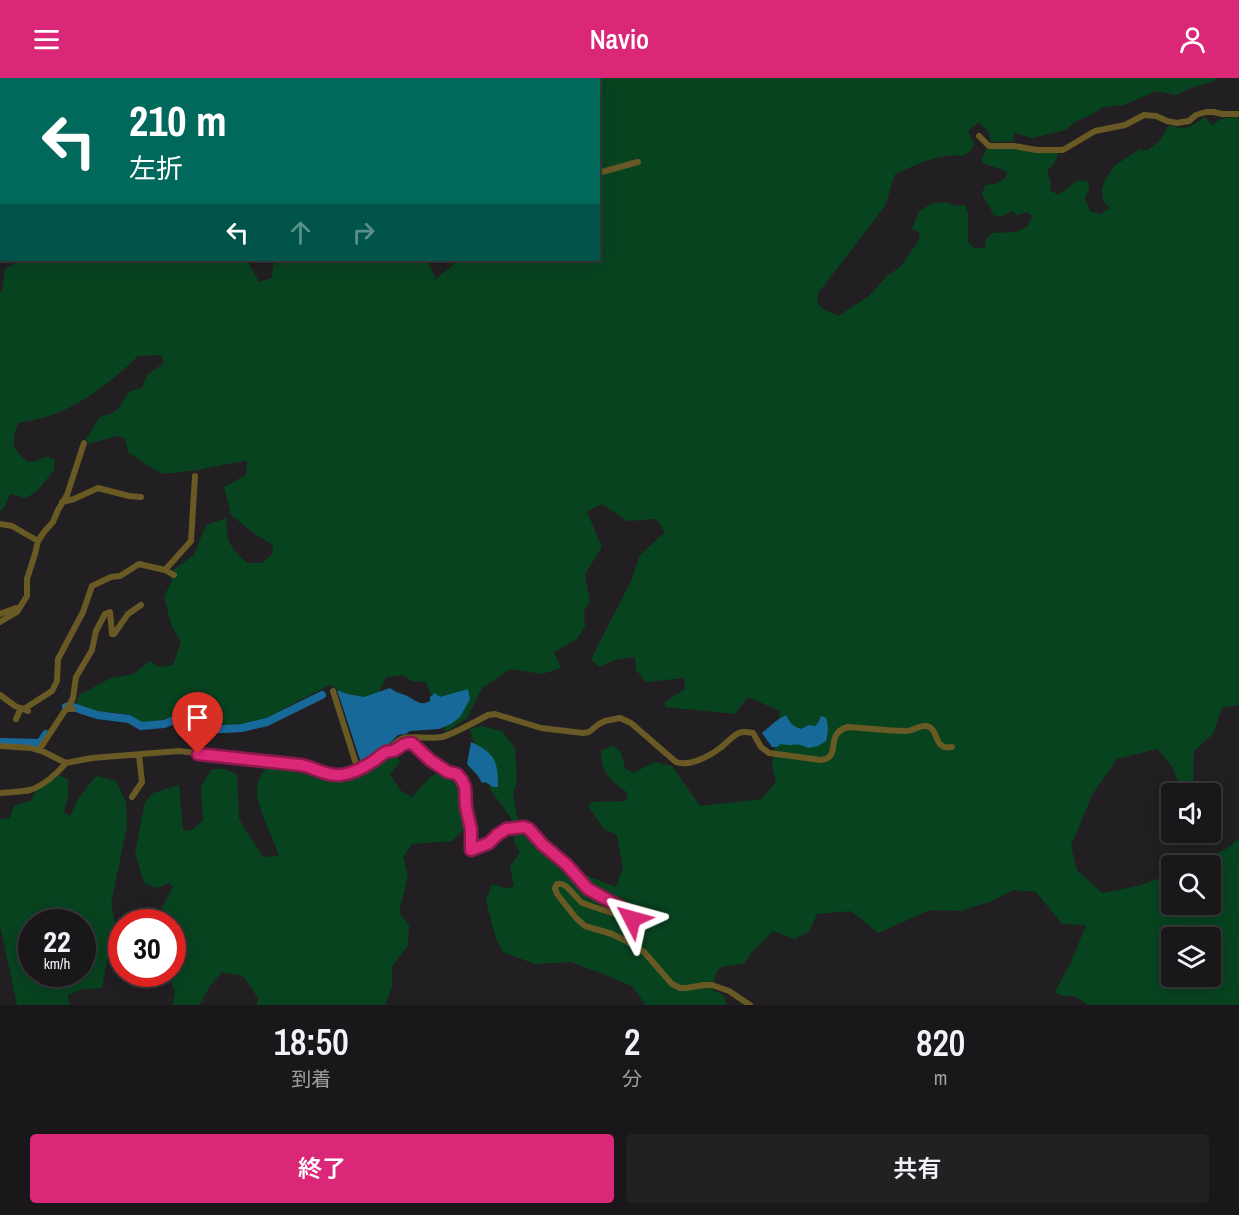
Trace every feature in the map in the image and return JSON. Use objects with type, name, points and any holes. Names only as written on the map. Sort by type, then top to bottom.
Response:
[{"type":"street","points":[[979,136],[989,146],[1063,150],[1095,131],[1125,125],[1144,115],[1178,123],[1189,121],[1196,115],[1206,112],[1239,114]]},
{"type":"street","points":[[600,173],[638,162]]},
{"type":"street","points":[[0,622],[17,612],[27,596],[27,579],[38,541],[53,522],[67,495],[84,443]]},
{"type":"street","points":[[165,570],[191,541],[195,476]]},
{"type":"street","points":[[62,502],[98,488],[141,497]]},
{"type":"street","points":[[0,524],[12,526],[38,541]]},
{"type":"street","points":[[16,719],[33,701],[51,691],[57,681],[58,659],[83,612],[92,586],[111,577],[120,576],[139,564],[165,570],[174,575]]},
{"type":"street","points":[[39,750],[69,709],[76,677],[92,650],[96,631],[105,614],[110,612],[112,634],[114,634],[128,614],[141,605]]},
{"type":"street","points":[[0,614],[21,607]]},
{"type":"street","points":[[333,691],[358,770]]},
{"type":"street","points":[[0,695],[24,710]]},
{"type":"street","points":[[0,746],[39,750],[66,763],[92,758],[179,752],[300,765],[329,775],[341,775],[369,764],[401,739],[443,737],[495,714],[541,728],[583,733],[589,732],[605,721],[620,718],[631,723],[680,764],[710,755],[737,733],[743,732],[753,733],[761,747],[770,753],[821,760],[828,759],[832,755],[837,733],[848,727],[908,732],[924,726],[933,731],[941,746],[952,747]]},
{"type":"street","points":[[387,752],[405,743],[412,743],[430,760],[448,772],[457,774],[465,787],[466,807],[471,829],[471,850],[489,843],[506,829],[517,826],[529,829],[542,844],[567,865],[588,889],[626,910],[632,916],[632,919],[627,920],[585,904],[567,887],[557,884],[555,888],[557,894],[585,926],[612,934],[632,944],[644,952],[672,984],[680,988],[712,985],[729,991],[750,1005]]},
{"type":"street","points":[[132,796],[142,782],[139,754]]},
{"type":"street","points":[[0,793],[31,790],[43,784],[66,763]]},
{"type":"green space","points":[[600,78],[1216,78],[1214,82],[1196,86],[1176,95],[1156,91],[1124,105],[1103,107],[1075,122],[1066,130],[1032,138],[1014,133],[1013,141],[991,142],[989,132],[979,123],[968,132],[974,143],[972,149],[963,156],[937,158],[895,174],[885,206],[819,292],[817,301],[821,308],[838,316],[869,296],[886,277],[900,267],[918,242],[920,233],[912,229],[919,211],[933,203],[965,205],[968,213],[968,242],[974,248],[985,248],[985,241],[992,233],[1016,232],[1028,226],[1032,216],[1027,212],[1017,215],[1012,211],[1000,217],[993,215],[983,197],[985,185],[995,184],[1006,178],[1006,171],[982,163],[987,148],[1058,152],[1057,158],[1047,171],[1051,182],[1050,190],[1058,195],[1078,180],[1089,182],[1085,198],[1090,211],[1100,214],[1110,208],[1103,201],[1102,189],[1114,166],[1140,149],[1147,151],[1159,141],[1169,125],[1180,128],[1188,127],[1205,117],[1212,125],[1222,118],[1237,117],[1239,120],[1239,705],[1222,708],[1213,734],[1194,751],[1193,783],[1178,783],[1172,766],[1157,749],[1117,759],[1092,795],[1071,846],[1077,870],[1102,893],[1141,885],[1161,878],[1161,915],[1221,915],[1221,855],[1213,855],[1239,839],[1239,1005],[1088,1005],[1074,996],[1063,996],[1055,992],[1071,962],[1086,925],[1062,924],[1036,892],[1013,890],[992,901],[961,911],[930,910],[878,933],[851,911],[817,914],[809,932],[795,939],[773,931],[751,953],[744,964],[724,966],[718,971],[712,990],[724,995],[726,1005],[644,1005],[632,986],[606,975],[571,962],[535,964],[503,952],[496,939],[486,901],[492,884],[508,889],[514,885],[510,867],[520,852],[514,842],[511,818],[489,788],[492,772],[476,748],[470,729],[481,726],[502,731],[515,748],[517,781],[513,794],[517,817],[526,833],[567,871],[616,887],[623,868],[617,835],[604,829],[588,806],[592,802],[626,801],[628,793],[608,776],[603,766],[601,751],[613,745],[621,752],[625,768],[633,773],[655,762],[672,766],[700,806],[762,799],[776,782],[772,765],[780,711],[748,697],[735,714],[665,707],[665,702],[685,689],[684,678],[646,682],[636,670],[635,657],[615,660],[599,667],[591,659],[631,581],[640,555],[665,532],[656,519],[628,521],[602,504],[587,512],[602,547],[585,574],[590,602],[584,611],[585,627],[576,640],[554,652],[561,668],[542,674],[510,669],[482,688],[467,718],[446,732],[426,682],[412,681],[402,675],[386,677],[377,696],[363,700],[344,694],[330,685],[269,717],[249,723],[226,725],[186,714],[144,724],[131,715],[77,709],[76,703],[79,695],[111,678],[133,674],[150,661],[159,667],[173,665],[181,642],[171,624],[164,597],[172,580],[169,573],[194,555],[206,525],[227,518],[227,534],[230,544],[247,563],[262,563],[272,554],[273,545],[231,515],[224,487],[246,475],[247,461],[163,474],[128,452],[125,438],[116,436],[89,444],[86,439],[100,417],[117,409],[128,392],[142,388],[147,375],[164,363],[161,355],[138,356],[110,381],[76,404],[50,416],[18,423],[14,445],[18,453],[28,462],[45,457],[55,459],[54,470],[37,491],[26,498],[10,494],[0,511],[0,293],[5,269],[16,261],[248,261],[259,282],[272,278],[273,266],[276,261],[427,261],[436,279],[457,261],[600,261]]},
{"type":"green space","points":[[397,755],[400,762],[390,774],[401,791],[412,797],[430,777],[441,771],[457,781],[461,790],[465,828],[452,841],[412,844],[403,857],[408,875],[399,913],[409,925],[408,945],[392,967],[392,987],[385,1005],[257,1005],[258,998],[243,976],[222,972],[210,986],[199,1005],[173,1005],[175,991],[173,987],[186,987],[186,909],[163,909],[173,887],[169,883],[157,888],[144,883],[135,853],[145,802],[153,793],[179,785],[183,830],[191,831],[203,820],[201,786],[212,769],[225,769],[237,774],[239,819],[263,857],[279,856],[257,795],[258,782],[267,766],[305,774],[324,781],[345,781],[364,775],[388,758]]},
{"type":"green space","points":[[60,775],[68,780],[68,796],[64,813],[70,816],[78,799],[96,776],[116,781],[126,802],[127,826],[111,904],[112,909],[108,909],[108,954],[102,988],[83,989],[68,995],[69,1005],[17,1005],[0,925],[0,819],[10,818],[14,806],[32,800],[35,791]]},
{"type":"water","points":[[390,688],[420,703],[430,701],[430,697],[435,693],[440,697],[468,689],[470,699],[460,717],[451,724],[439,729],[410,731],[398,735],[381,752],[361,763],[337,690],[364,697]]},
{"type":"water","points":[[786,715],[795,727],[801,729],[809,725],[815,726],[821,716],[826,718],[828,730],[826,741],[808,748],[797,744],[781,744],[772,747],[762,733]]},
{"type":"water","points":[[471,742],[485,750],[494,759],[498,787],[482,783],[467,764]]},
{"type":"waterway","points":[[66,707],[70,706],[97,715],[129,719],[141,726],[164,724],[183,719],[214,729],[224,729],[242,728],[267,722],[322,695]]},
{"type":"waterway","points":[[0,742],[40,743],[46,734]]},
{"type":"route","points":[[198,754],[300,765],[329,775],[341,775],[369,764],[405,743],[412,743],[430,760],[448,772],[457,774],[462,780],[470,821],[471,850],[489,843],[506,829],[517,826],[529,829],[542,844],[567,865],[588,889],[626,910],[632,919]]}]
